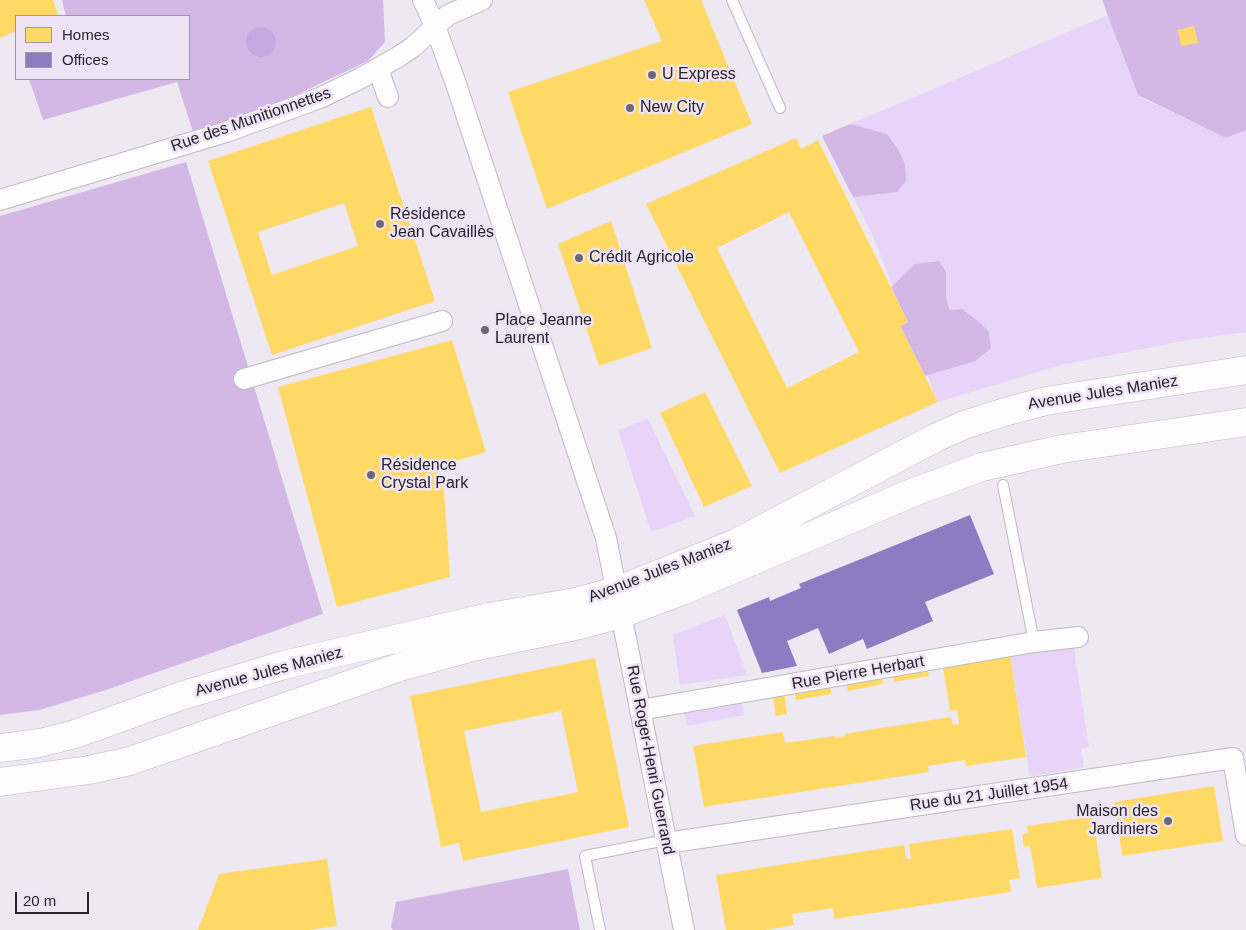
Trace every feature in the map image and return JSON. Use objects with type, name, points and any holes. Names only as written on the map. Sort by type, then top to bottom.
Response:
[{"type":"main road","name":"Avenue Jules Maniez","points":[[0,748],[75,734],[181,696],[284,665],[489,617],[575,602],[618,602],[964,425],[1046,401],[1246,370]]},
{"type":"main road","name":"Avenue Jules Maniez","points":[[0,782],[89,770],[130,761],[436,656],[618,602],[682,591],[914,492],[982,467],[1062,449],[1246,422]]},
{"type":"street","points":[[423,0],[435,26],[606,538],[618,602]]},
{"type":"street","name":"Rue des Munitionnettes","points":[[0,200],[226,132],[320,98],[378,69],[413,47],[448,15],[482,0]]},
{"type":"street","points":[[378,69],[388,97]]},
{"type":"street","points":[[244,379],[442,320]]},
{"type":"street","name":"Rue Roger-Henri Guerrand","points":[[618,602],[684,930]]},
{"type":"street","name":"Rue Pierre Herbart","points":[[640,710],[1034,642],[1078,637]]},
{"type":"street","name":"Rue du 21 Juillet 1954","points":[[666,842],[1233,758],[1246,836]]},
{"type":"lane","points":[[732,0],[780,108]]},
{"type":"lane","points":[[1003,485],[1034,642]]},
{"type":"lane","points":[[600,930],[585,856],[666,842]]},
{"type":"shaded area","points":[[62,0],[383,0],[385,42],[368,61],[296,95],[248,115],[193,132],[177,82],[43,120],[29,80],[190,80],[190,15],[66,15]]},
{"type":"shaded area","points":[[1102,0],[1246,0],[1246,130],[1226,138],[1138,95]]},
{"type":"shaded area","points":[[1108,15],[1138,96],[1226,138],[1246,130],[1246,332],[1182,341],[1061,365],[938,402],[873,236],[822,136]]},
{"type":"shaded area","points":[[261,27],[272,31],[276,42],[272,53],[261,57],[250,53],[246,42],[250,31]]},
{"type":"shaded area","points":[[850,124],[887,134],[898,149],[905,164],[906,181],[897,192],[853,197],[822,136]]},
{"type":"shaded area","points":[[186,162],[323,614],[106,690],[39,710],[0,715],[0,216]]},
{"type":"shaded area","points":[[939,261],[946,272],[946,297],[949,310],[962,309],[978,321],[989,332],[991,348],[975,361],[925,376],[900,326],[908,322],[891,287],[915,264]]},
{"type":"shaded area","points":[[648,419],[695,516],[651,532],[618,430]]},
{"type":"shaded area","points":[[725,615],[747,675],[680,685],[673,635]]},
{"type":"shaded area","points":[[1073,643],[1089,747],[1081,749],[1084,767],[1030,777],[1009,649]]},
{"type":"shaded area","points":[[741,700],[744,715],[687,726],[684,711]]},
{"type":"shaded area","points":[[568,869],[580,930],[393,930],[391,927],[396,902]]},
{"type":"building: Homes","points":[[0,0],[53,0],[58,14],[15,15],[15,31],[0,38]]},
{"type":"building: Homes","name":"New City","points":[[644,0],[701,0],[752,124],[547,209],[508,92],[662,41]]},
{"type":"building: Homes","points":[[1194,26],[1198,43],[1181,46],[1178,30]]},
{"type":"building: Homes","name":"Résidence Jean Cavaillès","points":[[371,107],[435,301],[272,355],[208,161]],"holes":[[[344,203],[358,246],[272,275],[258,232]]]},
{"type":"building: Homes","points":[[796,138],[801,149],[818,140],[908,322],[900,326],[938,402],[780,473],[646,204]],"holes":[[[789,212],[859,352],[787,388],[717,248]]]},
{"type":"building: Homes","points":[[611,221],[652,348],[599,366],[558,244]]},
{"type":"building: Homes","name":"Résidence Crystal Park","points":[[452,340],[486,452],[437,467],[444,491],[450,577],[337,607],[278,387]]},
{"type":"building: Homes","points":[[705,392],[752,486],[704,507],[660,413]]},
{"type":"building: Homes","points":[[1009,649],[1026,757],[966,766],[965,760],[928,766],[929,772],[704,807],[693,746],[783,732],[785,743],[835,736],[835,738],[845,736],[844,734],[951,717],[953,725],[959,724],[957,710],[950,711],[942,662]]},
{"type":"building: Homes","points":[[595,658],[629,827],[463,861],[459,843],[441,847],[410,696]],"holes":[[[561,711],[578,792],[481,812],[464,731]]]},
{"type":"building: Homes","points":[[927,664],[929,676],[894,682],[891,671]]},
{"type":"building: Homes","points":[[881,673],[883,684],[848,691],[846,679]]},
{"type":"building: Homes","points":[[830,682],[831,694],[796,700],[794,689]]},
{"type":"building: Homes","points":[[784,690],[787,714],[776,716],[772,693]]},
{"type":"building: Homes","name":"Maison des Jardiniers","points":[[1214,786],[1223,841],[1122,856],[1114,802]]},
{"type":"building: Homes","points":[[1093,816],[1102,878],[1037,888],[1030,846],[1024,847],[1022,834],[1028,833],[1027,826]]},
{"type":"building: Homes","points":[[1012,829],[1020,878],[1009,880],[1011,892],[834,919],[833,908],[792,914],[794,925],[765,930],[726,930],[716,875],[904,845],[907,859],[911,859],[909,844]]},
{"type":"building: Homes","points":[[327,859],[337,926],[309,930],[198,930],[219,874]]},
{"type":"building: Offices","points":[[970,515],[994,574],[925,602],[933,621],[867,649],[863,639],[829,654],[818,628],[787,641],[797,666],[762,673],[737,610],[769,597],[770,601],[801,588],[799,584]]},
{"type":"place","name":"U Express","points":[[652,75]]},
{"type":"place","name":"New City","points":[[630,108]]},
{"type":"place","name":"Résidence Jean Cavaillès","points":[[380,224]]},
{"type":"place","name":"Crédit Agricole","points":[[579,258]]},
{"type":"place","name":"Place Jeanne Laurent","points":[[485,330]]},
{"type":"place","name":"Résidence Crystal Park","points":[[371,475]]},
{"type":"place","name":"Maison des Jardiniers","points":[[1168,821]]}]
